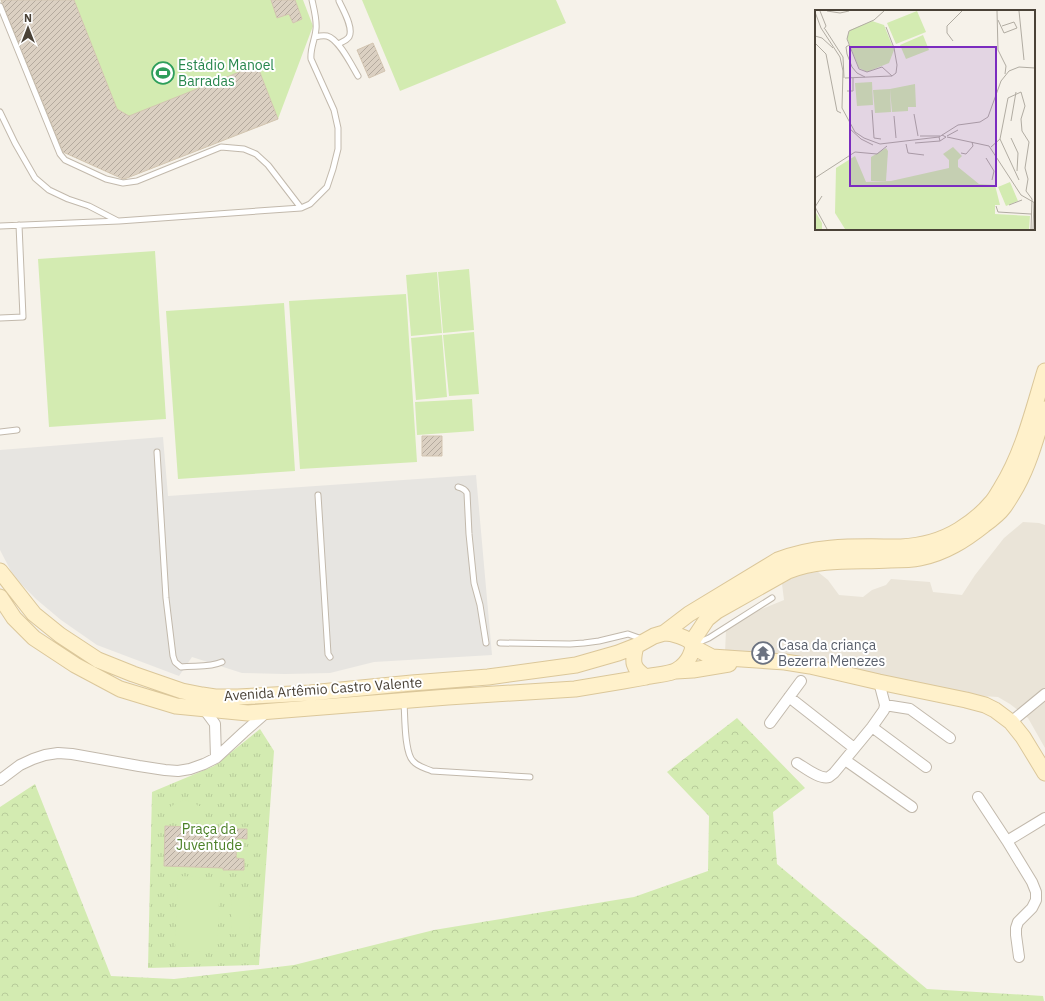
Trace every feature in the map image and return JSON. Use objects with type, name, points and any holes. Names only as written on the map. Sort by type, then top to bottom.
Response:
[{"type":"main road","points":[[664,633],[695,610],[765,567],[790,555],[813,550],[835,548],[914,546],[934,542],[951,535],[970,523],[992,502],[1007,479],[1022,444],[1045,371]]},
{"type":"main road","points":[[676,671],[688,659],[692,652],[692,645],[707,619],[717,611],[788,571],[809,564],[839,561],[920,558],[947,549],[967,539],[1004,508],[1017,486],[1028,462],[1045,409]]},
{"type":"main road","name":"Avenida Artêmio Castro Valente","points":[[0,571],[34,614],[60,635],[98,660],[182,691],[216,697],[295,694],[488,677],[576,665],[618,653],[640,643]]},
{"type":"main road","points":[[0,598],[14,618],[34,638],[75,665],[120,689],[176,706],[248,713],[582,688],[624,682],[676,671],[733,664],[750,660]]},
{"type":"main road","points":[[646,677],[639,672],[634,664],[633,658],[640,643],[654,636],[664,633],[672,633],[712,657],[785,662],[810,666],[966,700],[995,710],[1011,722],[1045,772]]},
{"type":"street","points":[[770,723],[801,681]]},
{"type":"street","points":[[797,763],[819,776],[824,778],[830,777],[872,727],[884,710],[885,705],[879,682]]},
{"type":"street","points":[[1011,722],[1045,694]]},
{"type":"street","points":[[789,697],[854,748]]},
{"type":"street","points":[[885,705],[910,709],[950,738]]},
{"type":"street","points":[[204,709],[215,724],[216,758]]},
{"type":"street","points":[[0,780],[33,759],[44,755],[58,753],[178,771],[197,766],[216,758],[268,711]]},
{"type":"street","points":[[872,727],[926,767]]},
{"type":"street","points":[[845,760],[912,807]]},
{"type":"street","points":[[978,797],[1007,841],[1032,882],[1036,892],[1036,900],[1032,908],[1018,922],[1016,928],[1020,957]]},
{"type":"street","points":[[1007,841],[1045,818]]},
{"type":"lane","points":[[0,226],[118,222],[301,208],[310,204],[326,187],[333,169],[338,149],[338,128],[334,110],[311,58],[311,50],[316,28],[312,0]]},
{"type":"lane","points":[[338,44],[345,41],[350,33],[348,22],[339,1]]},
{"type":"lane","points":[[0,6],[60,154],[65,160],[106,179],[123,183],[137,181],[221,147],[244,149],[256,154],[268,165],[301,208]]},
{"type":"lane","points":[[315,37],[327,36],[333,39],[338,44],[358,76]]},
{"type":"lane","points":[[0,112],[15,143],[35,178],[49,190],[89,206],[118,222]]},
{"type":"lane","points":[[0,318],[23,317],[19,226]]},
{"type":"lane","points":[[0,432],[17,430]]},
{"type":"lane","points":[[157,452],[166,598],[173,656],[175,662],[181,667],[216,665],[222,662]]},
{"type":"lane","points":[[458,487],[463,488],[467,493],[474,583],[480,605],[486,643]]},
{"type":"lane","points":[[318,495],[328,654],[330,657]]},
{"type":"lane","points":[[692,645],[709,638],[772,598]]},
{"type":"lane","points":[[500,643],[577,643],[599,641],[628,634],[639,637],[640,643]]},
{"type":"lane","points":[[404,701],[405,726],[409,755],[412,761],[418,766],[432,771],[530,777]]},
{"type":"shaded area","points":[[163,437],[168,496],[476,475],[492,655],[374,662],[330,673],[285,674],[242,673],[192,657],[179,676],[97,645],[61,620],[36,599],[14,577],[0,550],[0,450]]},
{"type":"shaded area","points":[[1023,522],[1045,525],[1045,748],[1028,718],[998,697],[917,687],[725,653],[726,630],[747,615],[784,600],[782,584],[801,573],[818,572],[828,580],[839,595],[863,597],[872,590],[886,585],[891,579],[930,582],[933,592],[962,595],[975,575],[1004,538]]},
{"type":"green space","name":"Estádio Manoel Barradas","points":[[1,0],[303,0],[313,26],[278,119],[124,179],[63,152]]},
{"type":"green space","points":[[362,0],[556,0],[566,23],[400,91]]},
{"type":"green space","points":[[155,251],[166,419],[49,427],[38,259]]},
{"type":"green space","points":[[469,269],[474,330],[443,333],[438,272]]},
{"type":"green space","points":[[437,272],[442,333],[411,336],[406,275]]},
{"type":"green space","points":[[406,294],[417,462],[300,469],[289,301]]},
{"type":"green space","points":[[284,303],[295,471],[178,479],[166,311]]},
{"type":"green space","points":[[474,332],[479,394],[449,396],[443,335]]},
{"type":"green space","points":[[442,335],[447,397],[416,400],[411,338]]},
{"type":"green space","points":[[472,399],[474,431],[417,435],[415,402]]},
{"type":"green space","points":[[737,718],[805,788],[773,812],[777,864],[927,989],[1043,996],[1044,1001],[0,1001],[0,807],[35,784],[111,976],[174,979],[294,965],[434,930],[634,897],[708,871],[709,816],[667,772]]},
{"type":"green space","name":"Praça da Juventude","points":[[260,729],[274,751],[259,965],[148,968],[152,792],[214,766]]},
{"type":"green space","points":[[183,800],[194,802],[198,806],[208,806],[208,811],[205,811],[204,821],[168,820],[168,808]]},
{"type":"green space","points":[[178,876],[220,878],[217,952],[175,951]]},
{"type":"green space","points":[[232,897],[250,898],[249,935],[231,934]]},
{"type":"building","points":[[1,0],[74,0],[117,109],[129,116],[257,65],[278,119],[123,179],[63,152]]},
{"type":"building","points":[[271,0],[295,0],[302,19],[293,23],[289,14],[277,18]]},
{"type":"building","points":[[373,43],[385,71],[369,78],[357,50]]},
{"type":"building","points":[[422,436],[442,436],[442,456],[422,456]]},
{"type":"building","points":[[165,826],[247,829],[247,839],[237,838],[236,858],[244,859],[244,870],[164,866]]},
{"type":"place","name":"Estádio Manoel Barradas","points":[[163,73]]},
{"type":"place","name":"Casa da criança Bezerra Menezes","points":[[763,653]]}]
